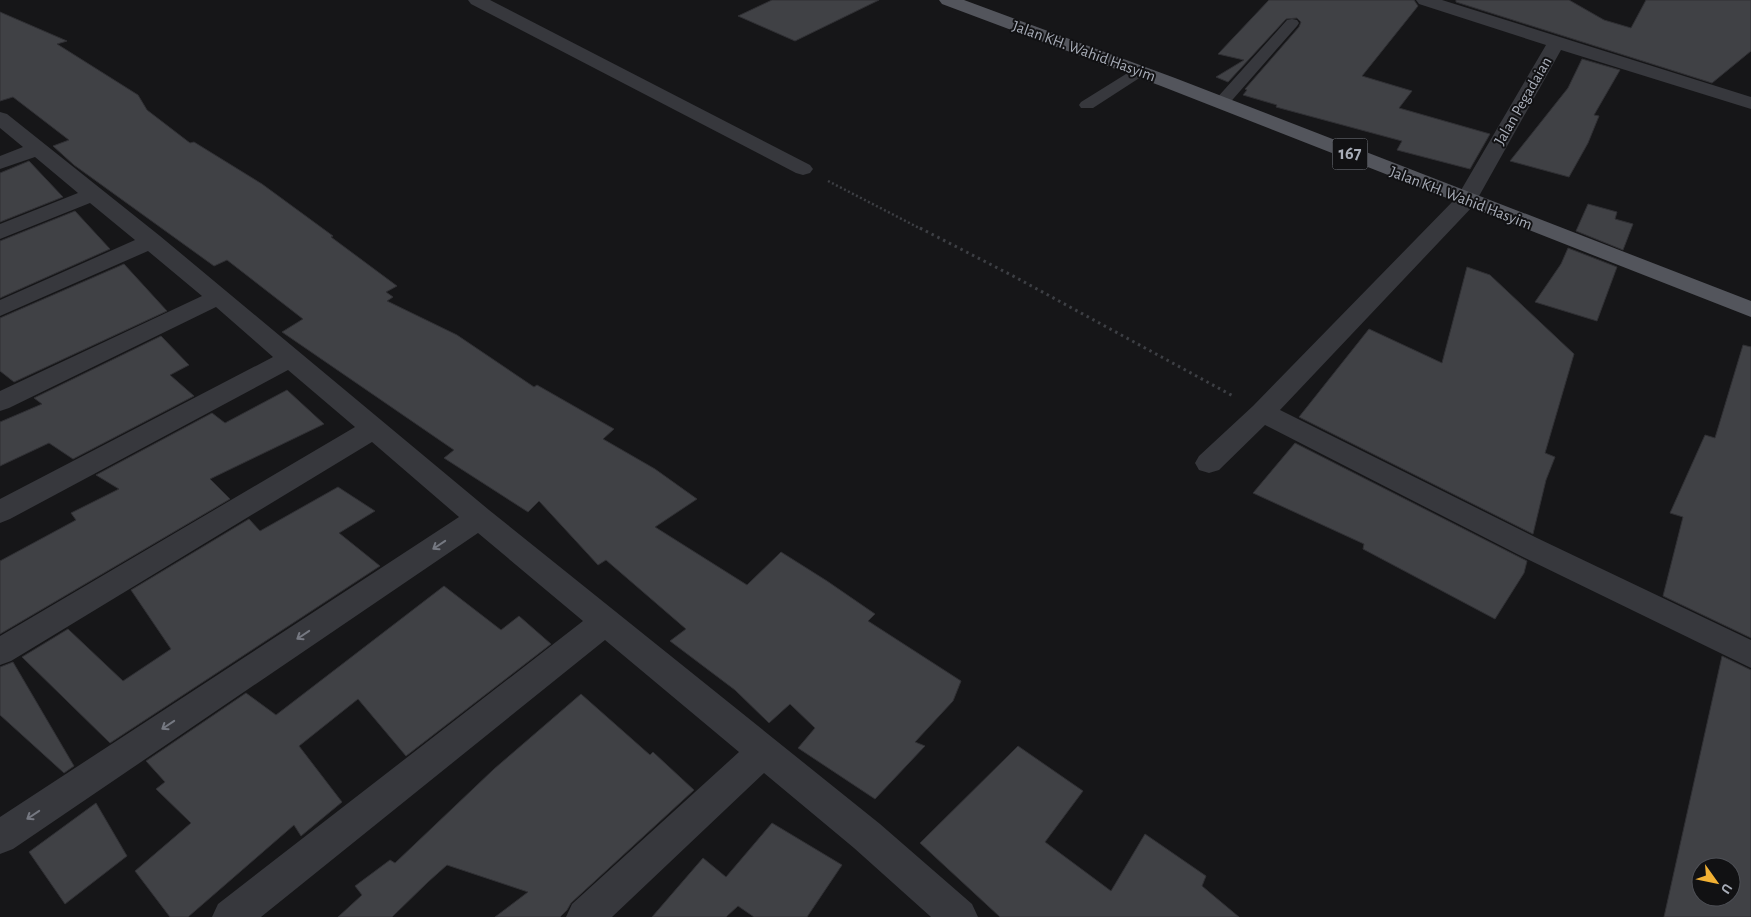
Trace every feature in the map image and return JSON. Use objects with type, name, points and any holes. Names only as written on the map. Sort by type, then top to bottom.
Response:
[{"type":"main road","name":"Jalan KH. Wahid Hasyim","points":[[948,0],[1221,103],[1751,310]]},
{"type":"street","points":[[477,0],[803,169]]},
{"type":"street","name":"Jalan Pegadaian","points":[[1209,463],[1262,412],[1466,200],[1556,43],[1425,0]]},
{"type":"street","points":[[1556,43],[1751,103]]},
{"type":"street","points":[[0,118],[152,241],[479,518],[868,836],[958,917]]},
{"type":"street","points":[[0,163],[37,149]]},
{"type":"street","points":[[0,232],[93,194]]},
{"type":"street","points":[[0,309],[152,241]]},
{"type":"street","points":[[0,402],[218,297]]},
{"type":"street","points":[[0,512],[291,358]]},
{"type":"street","points":[[1262,412],[1474,520],[1751,655]]},
{"type":"street","points":[[0,652],[374,428]]},
{"type":"street","points":[[0,837],[479,518]]},
{"type":"street","points":[[231,917],[606,622]]},
{"type":"street","points":[[585,917],[764,751]]},
{"type":"lane","points":[[1221,103],[1292,23]]},
{"type":"lane","points":[[1087,105],[1139,72]]},
{"type":"path","points":[[803,169],[1015,277],[1262,412]]},
{"type":"building","points":[[772,0],[879,0],[795,41],[738,16]]},
{"type":"building","points":[[1269,0],[1414,0],[1418,6],[1362,76],[1412,91],[1399,108],[1490,134],[1470,169],[1397,150],[1402,141],[1276,107],[1277,105],[1243,95],[1247,90],[1245,89],[1299,27],[1301,22],[1297,18],[1286,19],[1228,82],[1216,77],[1244,60],[1218,54]]},
{"type":"building","points":[[1456,0],[1569,0],[1604,20],[1631,28],[1646,0],[1751,0],[1751,51],[1712,83],[1456,2]]},
{"type":"building","points":[[0,12],[67,41],[57,44],[138,95],[147,110],[190,143],[194,142],[262,184],[333,236],[331,237],[397,286],[386,292],[393,297],[387,301],[457,335],[534,387],[537,385],[614,429],[603,439],[655,469],[697,499],[655,527],[747,585],[781,552],[875,614],[868,621],[961,681],[953,701],[915,742],[925,746],[875,799],[798,748],[815,728],[790,704],[769,723],[735,690],[670,641],[686,629],[606,560],[598,565],[539,501],[528,512],[444,458],[454,450],[282,332],[303,319],[227,260],[214,266],[74,165],[53,146],[69,140],[13,97],[0,101]]},
{"type":"building","points":[[1582,59],[1620,70],[1594,115],[1599,116],[1588,143],[1569,177],[1510,161],[1568,88]]},
{"type":"building","points":[[29,161],[63,197],[0,222],[0,173]]},
{"type":"building","points":[[1588,204],[1617,212],[1615,219],[1633,224],[1623,250],[1576,231]]},
{"type":"building","points":[[75,211],[110,249],[0,298],[0,241]]},
{"type":"building","points":[[1568,248],[1617,267],[1597,321],[1535,302],[1561,264]]},
{"type":"building","points":[[124,264],[167,311],[14,382],[0,371],[0,318]]},
{"type":"building","points":[[1467,267],[1490,275],[1574,354],[1545,453],[1555,457],[1546,480],[1533,534],[1299,417],[1369,329],[1442,363]]},
{"type":"building","points":[[161,336],[189,365],[170,375],[194,396],[73,459],[49,443],[0,466],[0,422],[42,404],[34,398]]},
{"type":"building","points":[[1743,345],[1751,347],[1751,638],[1663,596],[1683,517],[1670,513],[1705,435],[1715,438]]},
{"type":"building","points":[[287,390],[324,424],[210,479],[230,499],[0,634],[0,561],[76,520],[71,513],[119,489],[96,475],[212,413],[225,423]]},
{"type":"building","points":[[1295,443],[1527,561],[1524,573],[1495,619],[1363,549],[1364,544],[1253,493]]},
{"type":"building","points":[[338,487],[375,511],[339,533],[380,566],[110,743],[22,657],[68,629],[123,681],[171,649],[131,590],[249,519],[260,531]]},
{"type":"building","points":[[444,586],[501,630],[519,616],[551,644],[406,756],[358,699],[299,746],[342,802],[301,836],[294,825],[188,917],[170,917],[135,871],[191,823],[156,789],[165,782],[146,761],[246,693],[276,715]]},
{"type":"building","points":[[1722,656],[1751,670],[1751,917],[1664,917]]},
{"type":"building","points":[[13,662],[74,766],[64,773],[0,715],[0,667]]},
{"type":"building","points":[[581,694],[650,755],[653,752],[694,790],[571,903],[560,917],[495,917],[528,892],[447,865],[392,917],[338,917],[362,895],[355,886],[390,860],[395,863],[494,769]]},
{"type":"building","points":[[1018,746],[1083,791],[1045,842],[1111,891],[1145,834],[1206,876],[1202,886],[1239,917],[1000,917],[920,843]]},
{"type":"building","points":[[96,803],[127,856],[65,904],[29,852]]},
{"type":"building","points":[[772,823],[842,865],[807,917],[754,917],[738,906],[726,917],[652,917],[703,858],[726,877]]}]
